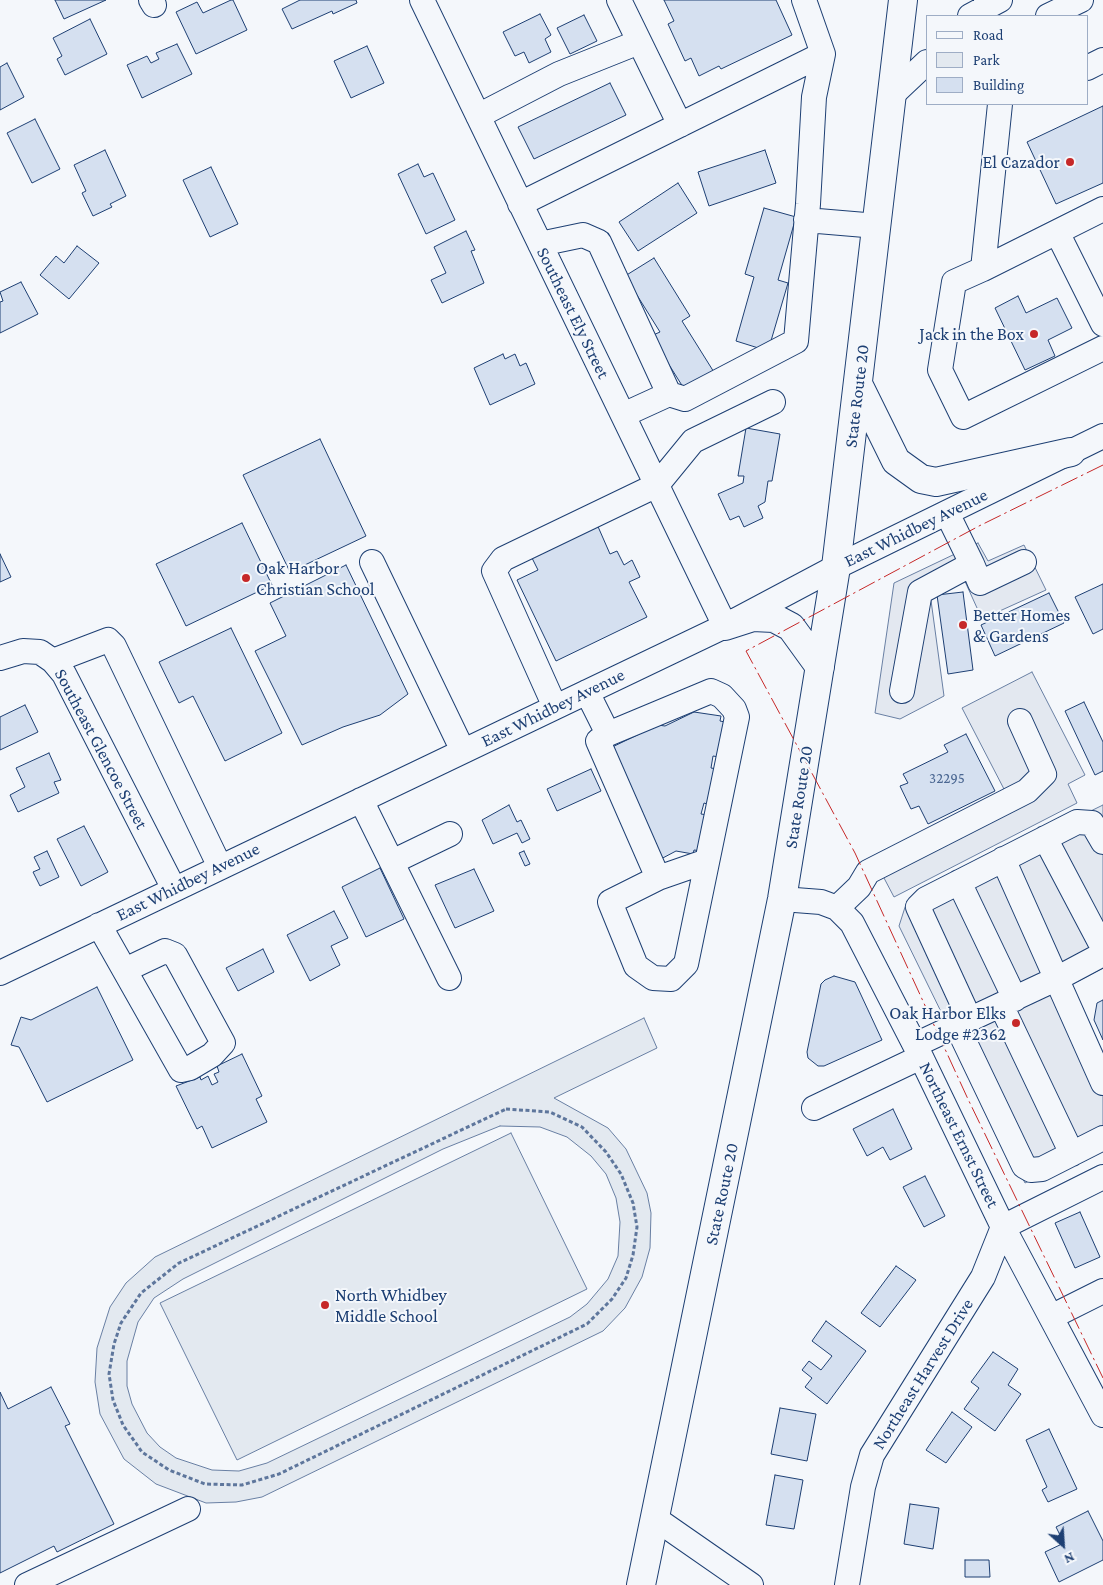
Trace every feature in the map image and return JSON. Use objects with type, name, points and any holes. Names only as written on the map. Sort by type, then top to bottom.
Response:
[{"type":"main road","name":"State Route 20","points":[[641,1585],[782,899],[836,568],[903,0]]},
{"type":"main road","points":[[858,384],[896,461],[921,479],[936,482],[1071,452]]},
{"type":"main road","points":[[725,626],[752,617],[774,618],[791,627],[820,667]]},
{"type":"street","name":"Southeast Ely Street","points":[[422,0],[725,626]]},
{"type":"street","points":[[619,0],[680,125]]},
{"type":"street","points":[[623,415],[669,394],[685,399],[796,341],[814,98],[823,54],[804,0]]},
{"type":"street","points":[[986,0],[1000,0]]},
{"type":"street","points":[[972,15],[1000,0]]},
{"type":"street","points":[[1050,15],[1081,0]]},
{"type":"street","points":[[478,116],[559,74],[639,42]]},
{"type":"street","points":[[520,204],[823,54]]},
{"type":"street","points":[[1088,68],[1103,60]]},
{"type":"street","points":[[892,94],[926,63]]},
{"type":"street","points":[[983,269],[1005,106]]},
{"type":"street","points":[[1103,209],[954,282],[940,370],[963,417],[1103,348]]},
{"type":"street","points":[[806,220],[877,226]]},
{"type":"street","points":[[1057,232],[1103,324]]},
{"type":"street","points":[[540,244],[583,235],[599,242],[669,394]]},
{"type":"street","points":[[555,707],[494,570],[503,559],[657,485],[692,442],[773,402]]},
{"type":"street","name":"East Whidbey Avenue","points":[[0,973],[725,626],[836,568],[1103,436]]},
{"type":"street","points":[[947,513],[980,583],[1024,562]]},
{"type":"street","points":[[372,562],[463,751]]},
{"type":"street","points":[[902,690],[920,592],[972,564]]},
{"type":"street","points":[[53,661],[108,640],[114,646],[220,867]]},
{"type":"street","name":"Southeast Glencoe Street","points":[[0,658],[23,651],[40,652],[53,661],[64,674],[174,889]]},
{"type":"street","points":[[658,878],[598,741],[608,734],[711,691],[722,696],[734,709],[737,717],[686,964],[671,979],[653,978],[636,966],[610,902],[658,878],[707,861]]},
{"type":"street","points":[[587,692],[608,734]]},
{"type":"street","points":[[782,899],[821,902],[837,908],[859,887],[868,872],[1027,791],[1044,774],[1020,721]]},
{"type":"street","points":[[361,800],[449,978]]},
{"type":"street","points":[[1103,842],[1092,823],[1077,822],[926,899],[918,908],[1024,1166],[1031,1170],[1042,1169],[1103,1138]]},
{"type":"street","points":[[392,862],[450,834]]},
{"type":"street","points":[[1045,838],[1103,948]]},
{"type":"street","points":[[1004,860],[1103,1083]]},
{"type":"street","points":[[959,882],[1072,1154]]},
{"type":"street","name":"Northeast Ernst Street","points":[[837,908],[852,923],[918,1051],[1003,1227],[1103,1414]]},
{"type":"street","points":[[99,925],[181,1070],[190,1068],[212,1056],[223,1042],[175,955],[165,952],[125,970]]},
{"type":"street","points":[[814,1108],[918,1051],[964,1023],[1103,954]]},
{"type":"street","points":[[1003,1227],[1103,1177]]},
{"type":"street","name":"Northeast Harvest Drive","points":[[847,1585],[863,1488],[872,1455],[983,1277],[1003,1227]]},
{"type":"street","points":[[1050,1317],[1103,1291]]},
{"type":"street","points":[[27,1585],[188,1509]]},
{"type":"street","points":[[656,1519],[751,1585]]},
{"type":"path","points":[[506,1109],[550,1112],[582,1128],[606,1152],[621,1174],[633,1203],[637,1227],[633,1255],[626,1278],[612,1299],[587,1324],[279,1474],[242,1485],[205,1484],[169,1470],[142,1452],[123,1425],[113,1400],[109,1374],[120,1323],[141,1294],[179,1262],[506,1109]]},
{"type":"green space","points":[[644,1018],[657,1048],[554,1098],[608,1128],[626,1149],[647,1193],[651,1213],[650,1248],[642,1277],[625,1308],[603,1331],[262,1497],[236,1502],[206,1503],[156,1484],[124,1459],[100,1414],[95,1382],[97,1348],[110,1307],[126,1283],[155,1257]],"holes":[[[500,1126],[540,1127],[567,1137],[591,1156],[606,1174],[616,1198],[620,1222],[618,1256],[608,1279],[587,1304],[570,1317],[267,1463],[239,1471],[212,1470],[176,1458],[160,1447],[147,1433],[132,1404],[127,1386],[127,1361],[138,1322],[154,1298],[183,1279],[443,1149]]]},
{"type":"green space","points":[[511,1133],[587,1289],[237,1460],[160,1303]]},
{"type":"shaded area","points":[[978,543],[988,561],[1024,545],[1046,590],[982,619],[963,577],[930,593],[944,696],[900,719],[875,713],[894,583]]},
{"type":"shaded area","points":[[1032,672],[1085,775],[1068,784],[1077,803],[894,897],[874,859],[1005,791],[962,708]]},
{"type":"shaded area","name":"Oak Harbor Elks Lodge #2362","points":[[1103,805],[1103,968],[1069,986],[1103,1060],[1103,1144],[1025,1183],[899,926],[907,901]]},
{"type":"building","points":[[55,0],[106,0],[64,19]]},
{"type":"building","points":[[233,0],[247,30],[196,54],[176,12],[197,2],[203,13]]},
{"type":"building","points":[[300,0],[356,0],[357,3],[333,14],[332,11],[292,29],[282,9]]},
{"type":"building","points":[[664,0],[776,0],[792,35],[721,69],[719,66],[699,76],[691,58],[685,61],[668,24],[674,21]]},
{"type":"building","points":[[540,14],[551,35],[545,39],[551,52],[529,63],[524,52],[515,56],[503,32]]},
{"type":"building","points":[[584,15],[597,41],[570,54],[557,28]]},
{"type":"building","points":[[90,19],[107,54],[65,75],[57,59],[62,56],[53,38]]},
{"type":"building","points":[[177,44],[192,74],[142,98],[127,65],[147,56],[151,63],[159,59],[156,53]]},
{"type":"building","points":[[367,46],[384,83],[351,98],[334,61]]},
{"type":"building","points":[[7,63],[24,97],[0,110],[0,67]]},
{"type":"building","points":[[610,83],[626,115],[534,159],[518,127]]},
{"type":"building","name":"El Cazador","points":[[1103,106],[1103,183],[1056,204],[1027,142]]},
{"type":"building","points":[[35,119],[60,169],[32,183],[7,133]]},
{"type":"building","points":[[105,150],[126,196],[110,204],[112,207],[93,216],[82,193],[86,191],[74,165]]},
{"type":"building","points":[[765,150],[776,183],[709,206],[698,172]]},
{"type":"building","points":[[418,164],[424,177],[433,173],[455,220],[426,234],[398,174]]},
{"type":"building","points":[[211,167],[238,224],[210,237],[183,180]]},
{"type":"building","points":[[678,183],[697,213],[638,251],[619,222]]},
{"type":"building","points":[[764,208],[796,217],[778,280],[788,283],[768,351],[736,341],[754,277],[745,274]]},
{"type":"building","points":[[466,231],[475,250],[471,251],[484,283],[442,303],[431,280],[446,273],[434,247]]},
{"type":"building","points":[[77,246],[99,263],[69,299],[40,275],[56,256],[64,263]]},
{"type":"building","points":[[654,258],[690,316],[682,321],[717,377],[688,395],[651,336],[660,332],[625,276]]},
{"type":"building","points":[[21,282],[38,314],[0,333],[0,302],[3,301],[0,292]]},
{"type":"building","name":"Jack in the Box","points":[[1018,296],[1026,313],[1057,298],[1072,328],[1048,340],[1055,356],[1025,370],[995,308]]},
{"type":"building","points":[[503,354],[505,359],[515,354],[520,366],[526,363],[535,384],[490,405],[474,368]]},
{"type":"building","points":[[746,428],[780,434],[772,481],[768,481],[765,502],[758,506],[763,518],[744,527],[739,516],[730,520],[718,494],[743,483],[744,476],[738,476]]},
{"type":"building","points":[[320,439],[366,536],[290,572],[243,475]]},
{"type":"building","points":[[596,522],[610,554],[617,551],[624,565],[632,560],[640,577],[629,582],[647,617],[556,661],[517,580],[538,570],[530,554]]},
{"type":"building","points":[[242,523],[272,585],[186,626],[156,564]]},
{"type":"building","points":[[0,554],[11,577],[0,582]]},
{"type":"building","points":[[346,565],[408,694],[380,715],[343,727],[302,745],[255,651],[286,636],[270,603]]},
{"type":"building","points":[[1103,584],[1103,629],[1093,634],[1075,597]]},
{"type":"building","points":[[963,592],[973,670],[948,674],[937,595]]},
{"type":"building","points":[[1049,593],[1064,623],[995,656],[981,625]]},
{"type":"building","points":[[231,628],[282,733],[225,761],[193,696],[179,703],[159,662]]},
{"type":"building","points":[[1084,702],[1103,742],[1103,771],[1095,775],[1065,711]]},
{"type":"building","points":[[25,705],[38,732],[0,750],[0,717]]},
{"type":"building","points":[[694,712],[721,716],[720,721],[725,722],[719,757],[713,756],[711,768],[717,769],[710,805],[704,803],[701,814],[708,815],[702,851],[694,850],[693,854],[676,851],[659,860],[606,750],[658,725],[665,726]]},
{"type":"building","points":[[966,734],[995,791],[928,824],[919,806],[911,809],[900,786],[908,783],[903,774],[948,752],[944,745]]},
{"type":"building","points":[[49,753],[61,780],[54,782],[59,793],[18,812],[10,795],[25,787],[16,768]]},
{"type":"building","points":[[591,769],[601,791],[557,811],[547,789]]},
{"type":"building","points":[[509,805],[517,822],[521,820],[530,839],[522,843],[517,833],[493,844],[482,820]]},
{"type":"building","points":[[84,826],[108,872],[81,886],[57,839]]},
{"type":"building","points":[[47,851],[59,877],[40,886],[33,872],[40,869],[34,857]]},
{"type":"building","points":[[524,851],[530,864],[525,866],[519,853]]},
{"type":"building","points":[[380,868],[404,919],[366,937],[342,887]]},
{"type":"building","points":[[474,869],[494,911],[455,928],[435,885]]},
{"type":"building","points":[[334,911],[348,938],[331,946],[340,965],[310,981],[287,935]]},
{"type":"building","points":[[263,949],[274,972],[238,991],[226,968]]},
{"type":"building","points":[[834,976],[855,982],[882,1040],[824,1066],[818,1066],[808,1058],[807,1052],[821,984]]},
{"type":"building","points":[[97,987],[133,1060],[47,1102],[19,1047],[11,1045],[21,1017],[31,1020]]},
{"type":"building","points":[[1103,1000],[1103,1040],[1094,1020],[1097,1003]]},
{"type":"building","points":[[242,1054],[262,1096],[256,1099],[267,1122],[212,1148],[202,1126],[197,1129],[176,1086],[200,1077],[201,1080],[208,1076],[212,1085],[218,1082],[214,1074],[219,1072],[217,1066]]},
{"type":"building","points":[[893,1109],[912,1149],[890,1160],[883,1147],[867,1156],[853,1129]]},
{"type":"building","points":[[925,1176],[945,1216],[924,1227],[903,1187]]},
{"type":"building","points":[[1080,1212],[1100,1257],[1075,1268],[1055,1223]]},
{"type":"building","points":[[896,1266],[916,1280],[880,1327],[861,1313]]},
{"type":"building","points":[[826,1321],[866,1351],[827,1404],[805,1387],[812,1378],[802,1370],[809,1361],[821,1370],[832,1356],[812,1341]]},
{"type":"building","points":[[993,1352],[1018,1369],[1008,1385],[1021,1394],[995,1431],[964,1409],[979,1388],[971,1382]]},
{"type":"building","points":[[51,1387],[70,1424],[65,1426],[114,1524],[57,1552],[54,1546],[0,1573],[0,1392],[8,1409]]},
{"type":"building","points":[[780,1408],[816,1414],[807,1461],[771,1454]]},
{"type":"building","points":[[952,1412],[972,1427],[946,1463],[926,1450]]},
{"type":"building","points":[[1049,1429],[1077,1489],[1048,1502],[1042,1490],[1047,1487],[1026,1440]]},
{"type":"building","points":[[775,1475],[803,1480],[794,1529],[766,1525]]},
{"type":"building","points":[[910,1504],[939,1508],[933,1549],[904,1544]]},
{"type":"building","points":[[1088,1511],[1103,1541],[1103,1560],[1059,1582],[1045,1552],[1064,1543],[1056,1527]]},
{"type":"building","points":[[965,1560],[989,1560],[990,1577],[965,1577]]},
{"type":"power","points":[[1103,465],[979,526],[746,651],[855,853],[967,1097],[1103,1378]]},
{"type":"place","name":"El Cazador","points":[[1070,162]]},
{"type":"place","name":"Jack in the Box","points":[[1034,334]]},
{"type":"place","name":"Oak Harbor Christian School","points":[[246,578]]},
{"type":"place","name":"Better Homes & Gardens","points":[[963,625]]},
{"type":"place","name":"Oak Harbor Elks Lodge #2362","points":[[1016,1023]]},
{"type":"place","name":"North Whidbey Middle School","points":[[325,1305]]}]
